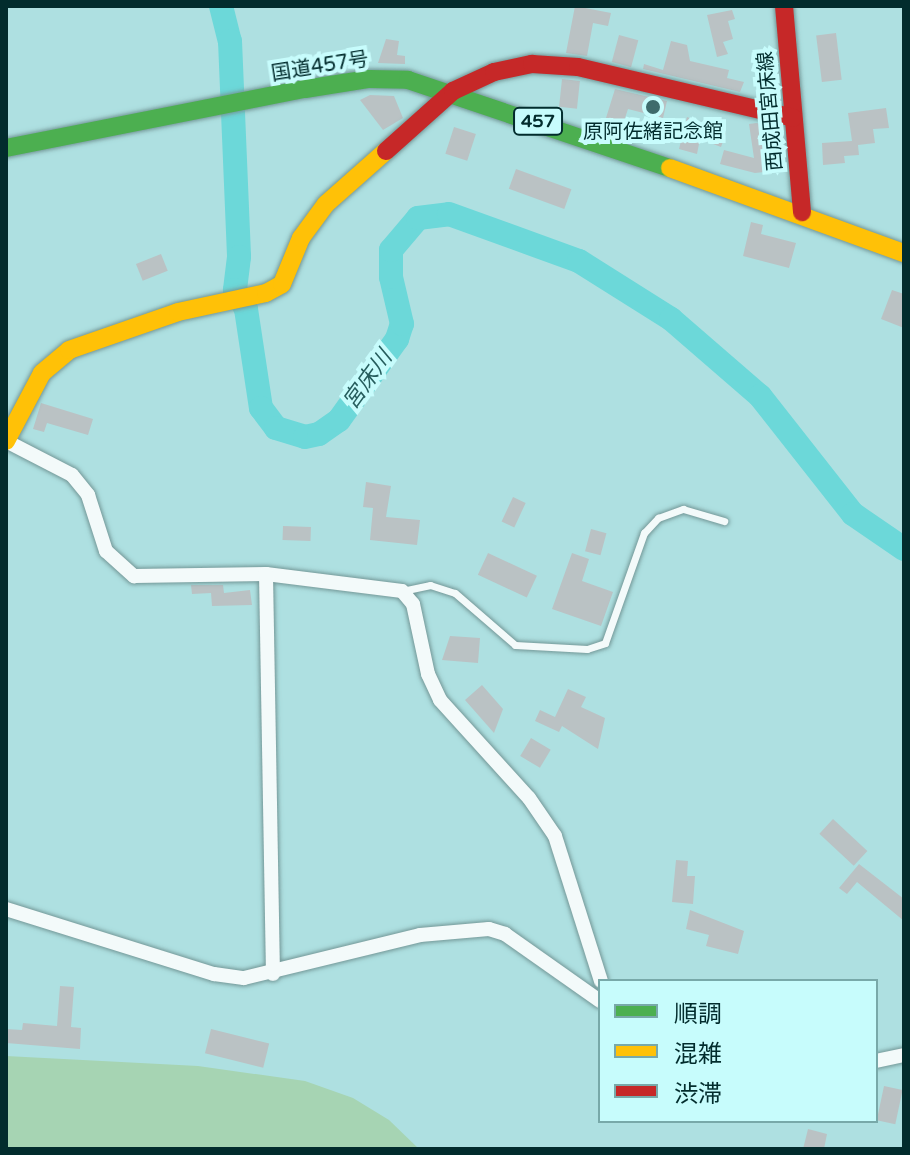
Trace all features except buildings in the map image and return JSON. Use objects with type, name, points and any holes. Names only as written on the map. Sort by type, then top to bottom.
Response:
[{"type":"main road","name":"西成田宮床線","points":[[784,6],[802,212]]},
{"type":"main road","points":[[7,442],[42,373],[58,358],[81,344],[195,307],[261,295],[286,277],[301,238],[326,204],[453,91],[494,72],[552,64],[793,118]]},
{"type":"main road","name":"国道457号","points":[[6,148],[369,79],[408,80],[453,91],[802,212],[904,253]]},
{"type":"street","points":[[7,442],[72,475],[88,495],[106,551],[134,576],[266,574],[402,591],[413,604],[428,674],[440,700],[529,798],[555,836],[600,979]]},
{"type":"street","points":[[266,574],[273,974]]},
{"type":"street","points":[[6,909],[214,974],[244,978],[273,974],[420,935],[489,929],[505,934],[598,1000]]},
{"type":"street","points":[[878,1061],[904,1055]]},
{"type":"lane","points":[[402,591],[430,585],[455,593],[515,645],[587,649],[605,643],[644,533],[658,518],[683,509],[724,521]]},
{"type":"green space","points":[[6,1056],[198,1066],[305,1081],[353,1098],[389,1120],[419,1149],[6,1149]]},
{"type":"waterway","name":"宮床川","points":[[221,6],[230,41],[239,257],[235,290],[246,309],[261,408],[276,428],[305,437],[319,434],[339,420],[397,339],[402,324],[391,277],[391,250],[418,218],[449,214],[579,261],[671,319],[760,396],[853,514],[904,549]]},
{"type":"traffic: fast","points":[[6,148],[305,89],[369,79],[408,80],[670,168]]},
{"type":"traffic: slow","points":[[6,441],[42,373],[69,350],[178,312],[266,293],[282,284],[301,238],[326,204],[386,151]]},
{"type":"traffic: slow","points":[[670,168],[904,253]]},
{"type":"traffic: jam","points":[[784,6],[802,212]]},
{"type":"traffic: jam","points":[[386,151],[453,91],[494,72],[532,64],[578,67],[793,118]]},
{"type":"place","name":"原阿佐緒記念館","points":[[653,107]]}]
